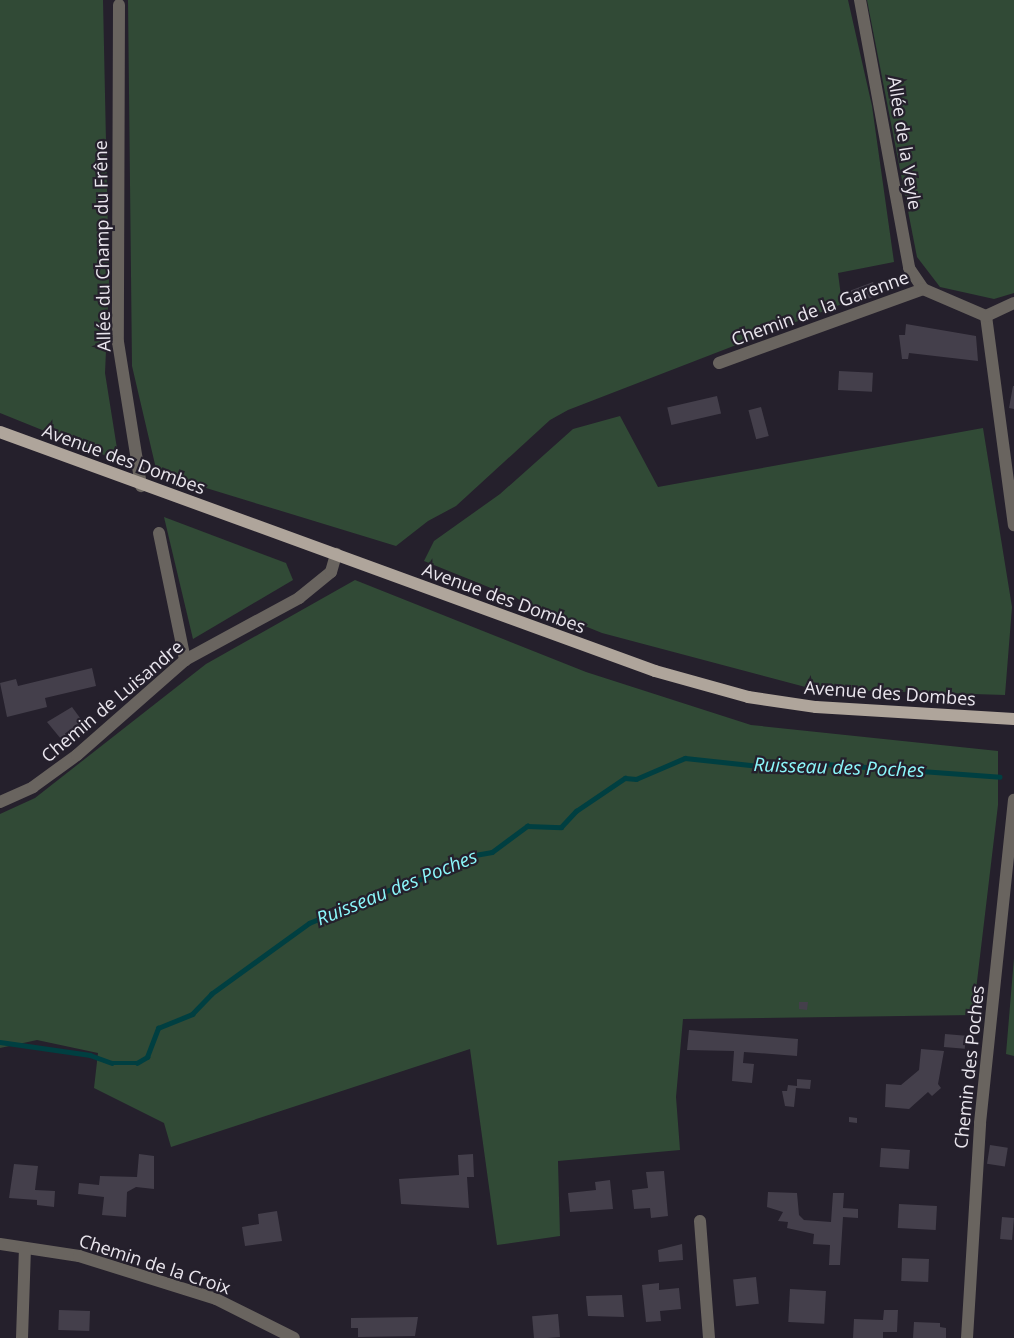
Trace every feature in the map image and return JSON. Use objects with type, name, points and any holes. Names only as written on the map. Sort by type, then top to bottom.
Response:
[{"type":"main road","name":"Avenue des Dombes","points":[[0,432],[141,486],[336,554],[655,672],[748,697],[816,707],[1014,719]]},
{"type":"street","name":"Allée de la Veyle","points":[[860,0],[909,268],[922,290]]},
{"type":"street","name":"Allée du Champ du Frêne","points":[[119,5],[118,342],[141,486]]},
{"type":"street","name":"Chemin de la Garenne","points":[[719,362],[922,290],[986,316]]},
{"type":"street","points":[[1014,302],[986,316],[1014,525]]},
{"type":"street","points":[[159,533],[185,660]]},
{"type":"street","name":"Chemin de Luisandre","points":[[0,802],[33,787],[78,755],[185,660],[299,598],[330,572],[336,554]]},
{"type":"street","name":"Chemin des Poches","points":[[967,1338],[980,1123],[1014,800]]},
{"type":"street","points":[[700,1222],[708,1338]]},
{"type":"street","name":"Chemin de la Croix","points":[[0,1244],[79,1256],[216,1299],[294,1338]]},
{"type":"street","points":[[22,1338],[25,1248]]},
{"type":"green space","points":[[0,0],[103,0],[109,284],[105,373],[119,461],[0,413]]},
{"type":"green space","points":[[128,0],[848,0],[872,106],[894,262],[838,273],[842,304],[568,410],[550,420],[456,506],[428,521],[396,546],[157,473],[132,366]]},
{"type":"green space","points":[[867,0],[1014,0],[1014,293],[994,299],[940,287],[917,257]]},
{"type":"green space","points":[[620,416],[658,487],[983,428],[1012,607],[1005,695],[813,689],[602,633],[424,561],[434,541],[500,494],[573,429]]},
{"type":"green space","points":[[164,517],[286,563],[293,580],[193,639]]},
{"type":"green space","points":[[355,580],[586,672],[751,725],[998,751],[998,805],[973,1015],[683,1019],[676,1097],[680,1150],[558,1161],[560,1236],[497,1245],[470,1049],[171,1147],[164,1123],[94,1088],[98,1053],[37,1040],[0,1048],[0,814],[35,798],[206,664]]},
{"type":"green space","points":[[1014,958],[1014,1056],[1006,1054]]},
{"type":"building","points":[[873,282],[878,295],[856,304],[851,291]]},
{"type":"building","points":[[906,324],[976,336],[978,361],[909,353],[908,359],[902,359],[899,335],[905,335]]},
{"type":"building","points":[[839,371],[873,373],[872,392],[838,390]]},
{"type":"building","points":[[1014,386],[1014,409],[1009,408]]},
{"type":"building","points":[[717,396],[721,414],[671,425],[667,407]]},
{"type":"building","points":[[761,407],[769,436],[756,439],[748,410]]},
{"type":"building","points":[[92,668],[96,686],[45,698],[47,707],[7,717],[0,683],[16,679],[18,686]]},
{"type":"building","points":[[72,707],[83,722],[61,739],[47,722]]},
{"type":"building","points":[[799,1002],[808,1002],[807,1010],[799,1009]]},
{"type":"building","points":[[689,1030],[798,1039],[797,1056],[744,1052],[743,1063],[754,1064],[752,1083],[732,1081],[734,1051],[687,1050]]},
{"type":"building","points":[[945,1034],[966,1036],[965,1049],[944,1047]]},
{"type":"building","points":[[921,1049],[944,1051],[938,1084],[941,1088],[932,1096],[928,1092],[909,1109],[885,1107],[886,1084],[901,1085],[919,1070]]},
{"type":"building","points":[[797,1079],[811,1080],[810,1089],[796,1088],[794,1107],[785,1106],[782,1091],[787,1091],[788,1085],[797,1086]]},
{"type":"building","points":[[849,1117],[857,1118],[857,1123],[849,1122]]},
{"type":"building","points":[[990,1145],[1008,1148],[1005,1167],[987,1164]]},
{"type":"building","points":[[881,1148],[910,1150],[909,1169],[880,1167]]},
{"type":"building","points":[[139,1154],[154,1156],[154,1189],[136,1187],[127,1192],[126,1217],[102,1215],[104,1197],[78,1194],[79,1183],[99,1185],[100,1176],[137,1177]]},
{"type":"building","points":[[473,1154],[474,1177],[467,1177],[469,1208],[401,1204],[399,1179],[459,1175],[458,1155]]},
{"type":"building","points":[[14,1164],[38,1166],[35,1190],[55,1191],[54,1207],[37,1205],[37,1200],[9,1198]]},
{"type":"building","points":[[664,1171],[668,1216],[651,1218],[650,1208],[634,1209],[632,1190],[648,1188],[646,1172]]},
{"type":"building","points":[[610,1180],[613,1209],[570,1212],[568,1193],[596,1190],[595,1182]]},
{"type":"building","points":[[768,1192],[797,1193],[799,1215],[804,1220],[831,1222],[833,1193],[844,1193],[843,1208],[858,1209],[858,1218],[843,1217],[840,1265],[829,1265],[830,1245],[813,1244],[814,1234],[787,1228],[788,1222],[778,1221],[783,1212],[767,1207]]},
{"type":"building","points":[[899,1204],[937,1206],[936,1230],[898,1228]]},
{"type":"building","points":[[277,1211],[282,1241],[245,1246],[242,1227],[259,1224],[258,1214]]},
{"type":"building","points":[[1002,1217],[1014,1218],[1012,1240],[1000,1239]]},
{"type":"building","points":[[682,1244],[683,1260],[659,1262],[658,1250]]},
{"type":"building","points":[[902,1258],[929,1259],[928,1282],[901,1281]]},
{"type":"building","points":[[756,1277],[759,1304],[736,1306],[733,1279]]},
{"type":"building","points":[[659,1283],[659,1290],[679,1288],[681,1309],[660,1311],[661,1321],[646,1322],[642,1285]]},
{"type":"building","points":[[790,1289],[826,1291],[824,1324],[788,1322]]},
{"type":"building","points":[[622,1295],[624,1317],[588,1316],[586,1296]]},
{"type":"building","points":[[59,1310],[90,1311],[89,1331],[58,1330]]},
{"type":"building","points":[[884,1310],[898,1310],[897,1332],[883,1332],[883,1338],[853,1338],[854,1319],[883,1320]]},
{"type":"building","points":[[558,1314],[560,1337],[534,1338],[532,1316]]},
{"type":"building","points":[[418,1317],[415,1336],[358,1337],[358,1328],[351,1328],[351,1318]]},
{"type":"building","points":[[914,1322],[940,1323],[940,1327],[946,1328],[946,1338],[913,1338]]},
{"type":"waterway","name":"Ruisseau des Poches","points":[[0,1042],[90,1055],[112,1063],[137,1063],[147,1057],[158,1028],[192,1014],[211,994],[309,923],[406,883],[452,871],[475,855],[492,852],[527,826],[561,827],[576,811],[625,778],[636,779],[685,758],[807,771],[825,764],[1000,777]]}]
